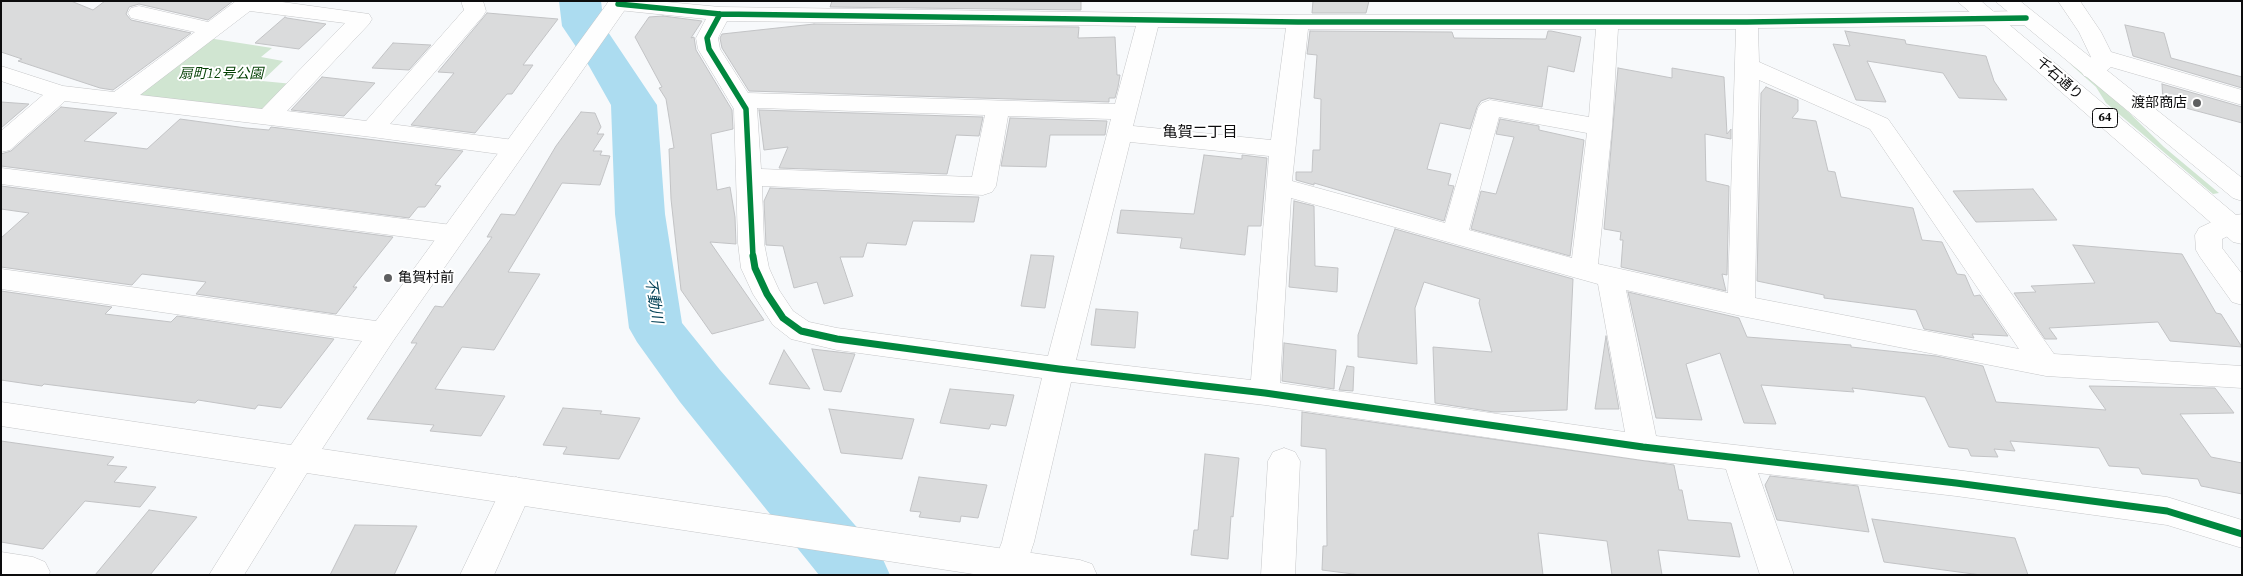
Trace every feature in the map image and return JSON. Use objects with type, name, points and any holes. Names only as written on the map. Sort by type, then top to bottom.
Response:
[{"type":"street","points":[[180,1],[149,15],[212,29]]},
{"type":"street","points":[[372,129],[475,11],[472,1]]},
{"type":"street","name":"千石通り","points":[[1968,1],[2238,227]]},
{"type":"street","name":"千石通り","points":[[2006,1],[2026,18],[2097,64],[2242,192]]},
{"type":"street","points":[[2069,1],[2090,32],[2097,64],[2242,98]]},
{"type":"street","points":[[118,100],[246,4],[362,19],[267,118]]},
{"type":"street","points":[[226,575],[300,457],[383,333],[616,6],[720,14],[1298,22],[1748,22],[2026,18]]},
{"type":"street","points":[[720,14],[707,38],[709,49],[746,109],[751,243],[755,268],[767,294],[783,318],[802,332],[837,339],[1059,370],[1265,393],[1643,447],[2167,511],[2242,534]]},
{"type":"street","points":[[1008,569],[1018,542],[1059,370],[1149,20]]},
{"type":"street","points":[[1608,21],[1600,128],[1597,274],[1643,447]]},
{"type":"street","points":[[1265,393],[1282,150],[1298,22]]},
{"type":"street","points":[[1740,306],[1748,22]]},
{"type":"street","points":[[1748,66],[1879,124],[2046,365]]},
{"type":"street","points":[[1,73],[60,93],[372,129],[514,148]]},
{"type":"street","points":[[1,144],[60,93]]},
{"type":"street","points":[[741,100],[998,108],[1123,122],[1282,150]]},
{"type":"street","points":[[748,177],[982,186],[998,108]]},
{"type":"street","points":[[1454,236],[1490,108],[1600,128]]},
{"type":"street","points":[[1,176],[452,234]]},
{"type":"street","points":[[1280,186],[1454,236],[1597,274],[1740,306],[2046,365],[2242,377]]},
{"type":"street","points":[[2238,227],[2208,235],[2209,250],[2242,295]]},
{"type":"street","points":[[1,279],[383,333]]},
{"type":"street","points":[[1,414],[300,457],[873,544],[1008,569],[1080,575]]},
{"type":"street","points":[[1737,457],[1778,575]]},
{"type":"street","points":[[1278,575],[1284,461]]},
{"type":"street","points":[[477,575],[516,490]]},
{"type":"street","points":[[1,567],[33,572],[30,575]]},
{"type":"green space","name":"扇町12号公園","points":[[208,38],[272,48],[261,57],[283,61],[262,81],[293,84],[265,114],[133,97]]},
{"type":"green space","points":[[2069,63],[2100,84],[2164,147],[2219,193],[2213,194],[2106,103],[2096,87]]},
{"type":"building","points":[[1,1],[71,1],[93,10],[105,1],[233,1],[208,20],[139,4],[129,7],[126,14],[131,20],[191,33],[113,90],[100,88],[18,61],[22,59],[1,52]]},
{"type":"building","points":[[832,1],[1081,1],[1081,10],[830,7]]},
{"type":"building","points":[[1313,1],[1369,1],[1366,13],[1312,13]]},
{"type":"building","points":[[487,13],[558,19],[523,65],[533,65],[512,94],[507,94],[475,133],[411,125],[454,73],[438,72]]},
{"type":"building","points":[[663,16],[702,21],[691,38],[694,37],[696,50],[732,110],[733,129],[711,134],[717,190],[730,187],[735,217],[736,244],[710,242],[764,320],[712,334],[681,290],[671,199],[669,149],[674,148],[666,99],[659,88],[662,87],[635,37],[649,17]]},
{"type":"building","points":[[285,17],[326,24],[299,49],[255,43]]},
{"type":"building","points":[[814,24],[1079,27],[1078,38],[1115,37],[1117,75],[1120,75],[1118,87],[1115,98],[1109,98],[1109,102],[749,91],[722,48],[720,38],[722,34]]},
{"type":"building","points":[[2125,25],[2164,33],[2171,58],[2242,77],[2242,88],[2133,56]]},
{"type":"building","points":[[1310,31],[1452,32],[1454,38],[1546,39],[1548,31],[1551,31],[1581,37],[1574,72],[1548,66],[1542,107],[1489,98],[1481,101],[1477,107],[1470,129],[1440,123],[1427,169],[1451,174],[1448,185],[1454,186],[1444,221],[1314,183],[1314,185],[1296,180],[1296,172],[1312,172],[1313,150],[1320,150],[1321,99],[1314,98],[1317,55],[1307,54]]},
{"type":"building","points":[[1845,31],[1905,40],[1906,44],[1986,56],[1994,81],[2007,100],[1959,98],[1943,73],[1867,61],[1886,102],[1856,100],[1833,44],[1850,46]]},
{"type":"building","points":[[393,43],[431,45],[409,70],[372,68]]},
{"type":"building","points":[[1618,68],[1672,78],[1672,68],[1724,77],[1727,134],[1731,129],[1731,139],[1705,134],[1706,181],[1729,186],[1727,275],[1722,274],[1726,291],[1621,267],[1623,240],[1620,240],[1621,232],[1604,229]]},
{"type":"building","points":[[322,77],[375,83],[344,116],[291,110]]},
{"type":"building","name":"渡部商店","points":[[2162,84],[2242,107],[2242,123],[2163,102]]},
{"type":"building","points":[[1766,87],[1798,100],[1798,111],[1792,118],[1816,121],[1828,171],[1835,172],[1841,197],[1913,208],[1922,240],[1942,242],[1957,274],[1965,275],[1974,296],[1980,295],[2008,336],[1972,334],[1974,338],[1924,329],[1916,310],[1824,298],[1824,295],[1757,281],[1761,93]]},
{"type":"building","points":[[1,102],[29,104],[1,128]]},
{"type":"building","points":[[61,107],[117,113],[84,141],[147,149],[180,119],[246,128],[269,130],[271,127],[463,151],[435,185],[441,186],[425,207],[418,207],[409,218],[1,166],[1,154],[11,151]]},
{"type":"building","points":[[759,110],[983,117],[979,136],[956,135],[947,174],[779,168],[788,147],[764,150]]},
{"type":"building","points":[[581,112],[595,113],[601,127],[597,134],[604,134],[593,151],[602,151],[600,155],[610,156],[600,185],[562,183],[508,272],[540,274],[494,350],[462,347],[435,389],[505,396],[481,436],[430,431],[434,425],[367,419],[417,343],[411,343],[435,306],[443,307],[492,237],[487,237],[501,214],[515,215],[556,146]]},
{"type":"building","points":[[1010,118],[1107,121],[1105,135],[1050,135],[1046,167],[1001,166]]},
{"type":"building","points":[[1500,119],[1539,126],[1539,130],[1584,140],[1570,256],[1471,229],[1481,191],[1496,194],[1514,137],[1496,134]]},
{"type":"building","points":[[1204,155],[1242,159],[1242,155],[1267,158],[1261,226],[1248,226],[1245,255],[1180,248],[1182,238],[1117,233],[1121,210],[1194,214]]},
{"type":"building","points":[[1,186],[393,237],[353,287],[357,287],[336,314],[196,294],[206,282],[142,274],[132,285],[1,267],[1,238],[29,213],[1,209]]},
{"type":"building","points":[[770,188],[979,197],[974,222],[913,221],[906,245],[867,243],[863,257],[840,257],[853,296],[824,304],[817,282],[794,288],[783,246],[766,245],[764,201]]},
{"type":"building","points":[[2033,189],[2057,220],[1976,222],[1953,191]]},
{"type":"building","points":[[1294,201],[1314,206],[1315,266],[1338,268],[1337,292],[1289,287]]},
{"type":"building","points":[[1395,229],[1573,279],[1567,410],[1494,412],[1435,403],[1433,347],[1492,352],[1479,303],[1480,299],[1424,282],[1415,308],[1417,364],[1358,357],[1358,335]]},
{"type":"building","points":[[2073,245],[2182,254],[2216,313],[2221,314],[2242,347],[2170,341],[2158,322],[2049,328],[2057,339],[2045,339],[2014,293],[2036,292],[2031,286],[2095,283]]},
{"type":"building","points":[[1031,255],[1054,256],[1045,308],[1021,306]]},
{"type":"building","points":[[1,291],[112,307],[105,314],[171,322],[177,316],[334,339],[281,408],[258,405],[255,409],[198,400],[195,403],[44,384],[42,386],[1,380]]},
{"type":"building","points":[[1628,292],[1739,318],[1747,337],[1851,345],[1851,347],[1936,356],[1983,366],[1996,402],[2106,410],[2089,386],[2215,388],[2234,413],[2180,414],[2211,457],[2242,463],[2242,494],[2201,486],[2198,479],[2142,474],[2139,468],[2109,466],[2099,448],[2010,441],[2015,451],[1994,449],[1998,457],[1971,456],[1968,449],[1949,447],[1925,397],[1852,388],[1854,392],[1761,385],[1776,424],[1744,423],[1720,353],[1686,364],[1702,420],[1656,418]]},
{"type":"building","points":[[1096,309],[1138,312],[1135,348],[1091,345]]},
{"type":"building","points":[[1606,336],[1619,409],[1595,409]]},
{"type":"building","points":[[1284,343],[1336,350],[1334,389],[1282,381]]},
{"type":"building","points":[[812,349],[855,354],[841,392],[824,390]]},
{"type":"building","points":[[784,350],[810,389],[769,384]]},
{"type":"building","points":[[1347,366],[1354,367],[1353,391],[1339,390]]},
{"type":"building","points":[[950,389],[1014,395],[1006,426],[991,424],[989,429],[940,423]]},
{"type":"building","points":[[563,408],[602,411],[600,414],[640,418],[619,459],[563,454],[567,447],[543,445]]},
{"type":"building","points":[[829,409],[914,419],[902,459],[841,453]]},
{"type":"building","points":[[1302,412],[1674,465],[1679,490],[1682,490],[1688,520],[1731,523],[1740,557],[1658,550],[1662,575],[1612,575],[1607,541],[1538,533],[1543,575],[1361,575],[1322,570],[1323,546],[1327,546],[1326,449],[1301,446]]},
{"type":"building","points":[[1,441],[114,457],[107,465],[127,467],[114,482],[156,487],[140,507],[85,501],[43,549],[1,542]]},
{"type":"building","points":[[1205,454],[1239,458],[1233,517],[1231,516],[1228,559],[1191,555],[1194,530],[1198,530]]},
{"type":"building","points":[[1770,476],[1858,486],[1869,532],[1777,520],[1765,485]]},
{"type":"building","points":[[919,477],[987,485],[978,518],[961,516],[960,522],[919,517],[921,512],[910,511]]},
{"type":"building","points":[[149,510],[197,517],[150,575],[95,575]]},
{"type":"building","points":[[1872,519],[2015,538],[2028,575],[1981,575],[1884,562]]},
{"type":"building","points":[[355,525],[417,526],[394,575],[330,575]]},
{"type":"waterway","name":"不動川","points":[[580,1],[583,26],[611,66],[634,105],[640,214],[656,328],[700,386],[858,575]]},
{"type":"cycle path","points":[[618,4],[720,14],[1298,22],[1747,22],[2026,18]]},
{"type":"cycle path","points":[[720,14],[707,38],[709,49],[746,109],[751,243],[755,268],[767,294],[783,318],[801,331],[837,339],[1059,369],[1265,393],[1643,447],[1956,483],[2167,511],[2242,534]]},
{"type":"place","name":"渡部商店","points":[[2197,103]]},
{"type":"place","name":"亀賀村前","points":[[388,278]]},
{"type":"district","name":"亀賀二丁目","points":[[1200,133]]}]
